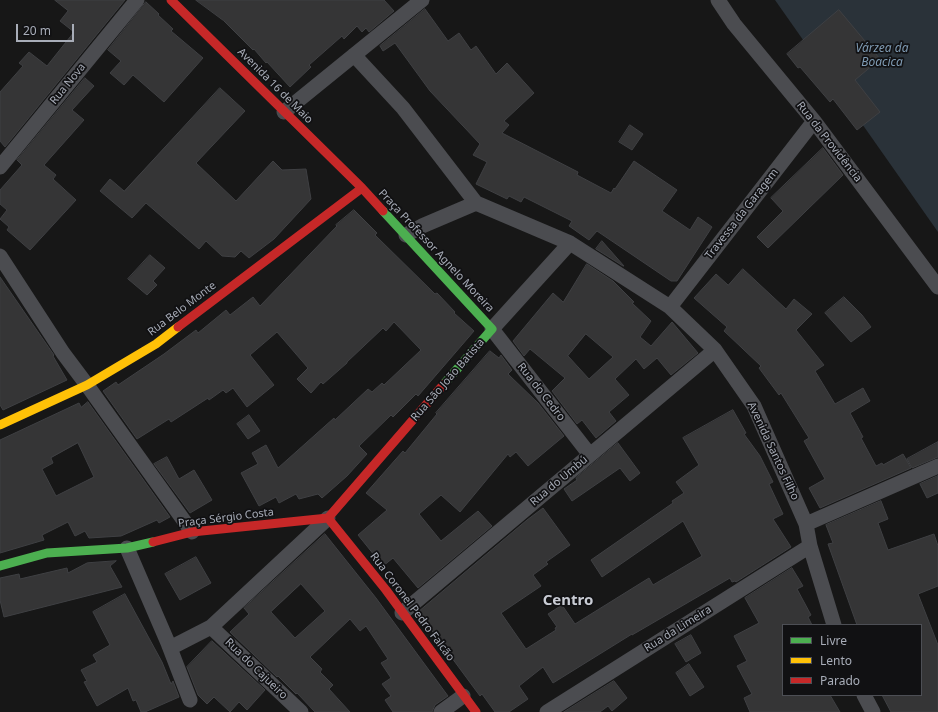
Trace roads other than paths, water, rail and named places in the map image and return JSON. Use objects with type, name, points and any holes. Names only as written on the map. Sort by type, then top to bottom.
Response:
[{"type":"street","name":"Rua Nova","points":[[0,167],[137,0]]},
{"type":"street","name":"Avenida 16 de Maio","points":[[171,0],[362,188]]},
{"type":"street","name":"Rua da Providência","points":[[718,0],[734,24],[814,121],[938,287]]},
{"type":"street","points":[[284,112],[354,55],[414,2]]},
{"type":"street","points":[[354,55],[403,108],[476,203],[422,226],[406,235]]},
{"type":"street","name":"Travessa da Garagem","points":[[670,307],[814,121]]},
{"type":"street","name":"Praça Professor Agnelo Moreira","points":[[362,188],[492,329]]},
{"type":"street","name":"Rua Belo Monte","points":[[0,425],[87,385],[156,344],[362,188]]},
{"type":"street","name":"Avenida Santos Filho","points":[[476,203],[570,243],[670,307],[715,350],[754,406],[806,524],[810,546],[834,624]]},
{"type":"street","name":"Rua São João Batista","points":[[328,518],[492,329],[570,243]]},
{"type":"street","points":[[0,256],[63,353],[192,532]]},
{"type":"street","name":"Rua do Cedro","points":[[492,329],[590,455]]},
{"type":"street","name":"Rua do Umbú","points":[[402,613],[715,350]]},
{"type":"street","points":[[806,524],[938,466]]},
{"type":"street","points":[[169,646],[172,647],[211,627],[328,518]]},
{"type":"street","name":"Praça Sérgio Costa","points":[[0,566],[47,553],[127,548],[192,532],[328,518]]},
{"type":"street","name":"Rua Coronel Pedro Falcão","points":[[328,518],[386,590],[476,712]]},
{"type":"street","name":"Rua da Limeira","points":[[547,712],[810,546]]},
{"type":"street","points":[[127,548],[169,646],[190,700]]},
{"type":"street","name":"Rua do Cajueiro","points":[[211,627],[301,712]]},
{"type":"street","points":[[441,712],[463,696]]},
{"type":"street","points":[[865,696],[873,712]]},
{"type":"water","name":"Várzea da Boacica","points":[[775,0],[938,0],[938,232]]},
{"type":"district","name":"Centro","points":[[568,601]]}]
